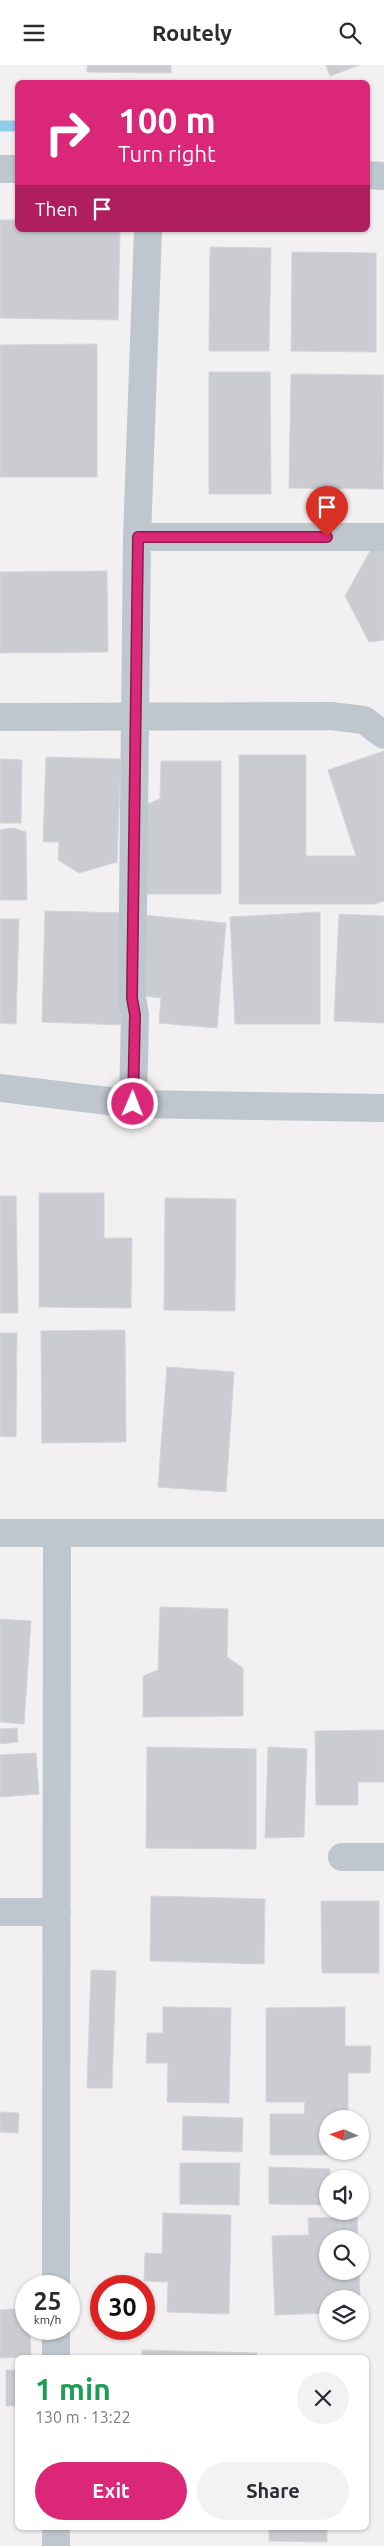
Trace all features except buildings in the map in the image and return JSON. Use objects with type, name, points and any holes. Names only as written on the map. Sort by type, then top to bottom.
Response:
[{"type":"street","points":[[0,169],[15,169]]},
{"type":"street","points":[[370,175],[384,175]]},
{"type":"street","points":[[133,1104],[135,1015],[132,998],[138,537],[148,232]]},
{"type":"street","points":[[138,537],[384,537]]},
{"type":"street","points":[[0,717],[331,716],[364,720],[384,735]]},
{"type":"street","points":[[0,1089],[133,1104],[384,1108]]},
{"type":"street","points":[[0,1533],[384,1533]]},
{"type":"street","points":[[56,2275],[57,1534]]},
{"type":"street","points":[[342,1857],[384,1857]]},
{"type":"street","points":[[0,1912],[57,1912]]},
{"type":"street","points":[[56,2340],[56,2355]]},
{"type":"street","points":[[56,2530],[56,2546]]},
{"type":"waterway","points":[[0,126],[15,126]]},
{"type":"route","points":[[133,1104],[135,1015],[132,998],[138,537],[327,537]]}]
